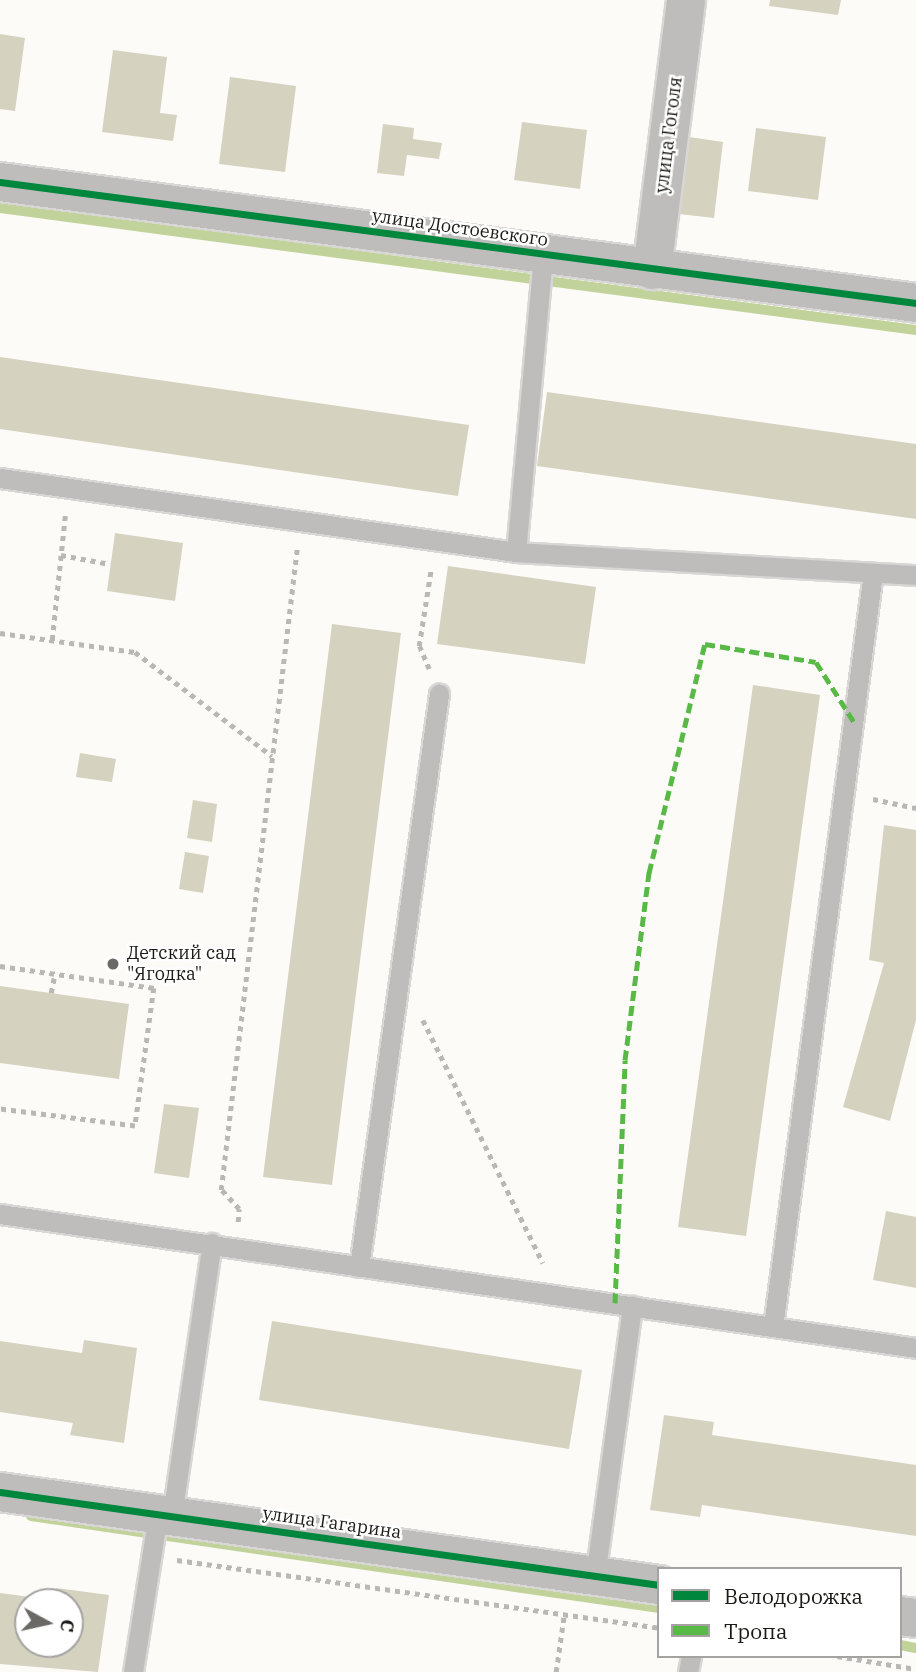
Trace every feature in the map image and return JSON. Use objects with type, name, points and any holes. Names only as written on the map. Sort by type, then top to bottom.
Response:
[{"type":"street","name":"улица Гоголя","points":[[652,270],[686,0]]},
{"type":"street","name":"улица Достоевского","points":[[0,182],[543,256],[916,303]]},
{"type":"street","name":"улица Гагарина","points":[[0,1492],[657,1585]]},
{"type":"lane","points":[[516,552],[543,256]]},
{"type":"lane","points":[[0,478],[516,552],[916,575]]},
{"type":"lane","points":[[773,1327],[873,573]]},
{"type":"lane","points":[[359,1267],[439,694]]},
{"type":"lane","points":[[0,1214],[916,1348]]},
{"type":"lane","points":[[134,1672],[152,1556],[165,1515],[212,1243]]},
{"type":"lane","points":[[596,1577],[632,1306]]},
{"type":"path","points":[[52,640],[68,487]]},
{"type":"path","points":[[235,1247],[239,1209],[220,1190],[300,521]]},
{"type":"path","points":[[435,540],[419,646],[439,694]]},
{"type":"path","points":[[61,555],[110,564]]},
{"type":"path","points":[[0,633],[135,652],[272,757]]},
{"type":"path","points":[[844,793],[916,808]]},
{"type":"path","points":[[0,966],[154,988],[135,1126],[0,1109]]},
{"type":"path","points":[[399,973],[559,1296]]},
{"type":"path","points":[[51,993],[55,974]]},
{"type":"path","points":[[152,1556],[657,1628]]},
{"type":"path","points":[[556,1672],[564,1615]]},
{"type":"path","points":[[849,1658],[916,1669]]},
{"type":"building","points":[[770,0],[841,0],[838,15],[769,6]]},
{"type":"building","points":[[0,34],[25,38],[15,111],[0,109]]},
{"type":"building","points":[[113,50],[167,57],[160,113],[177,115],[173,141],[102,132]]},
{"type":"building","points":[[230,77],[296,86],[285,172],[219,164]]},
{"type":"building","points":[[522,122],[587,130],[580,189],[514,180]]},
{"type":"building","points":[[383,124],[414,128],[413,139],[442,143],[439,159],[407,155],[404,176],[377,173]]},
{"type":"building","points":[[756,128],[826,137],[818,200],[748,191]]},
{"type":"building","points":[[689,137],[723,142],[714,218],[679,214]]},
{"type":"building","points":[[0,357],[469,425],[458,496],[0,429]]},
{"type":"building","points":[[547,392],[916,444],[916,519],[537,466]]},
{"type":"building","points":[[115,533],[183,543],[175,601],[107,591]]},
{"type":"building","points":[[448,566],[596,587],[585,664],[437,644]]},
{"type":"building","points":[[332,624],[401,633],[332,1185],[263,1177]]},
{"type":"building","points":[[753,685],[820,695],[746,1236],[678,1227]]},
{"type":"building","points":[[80,753],[116,759],[112,782],[76,777]]},
{"type":"building","points":[[193,800],[217,804],[212,842],[187,838]]},
{"type":"building","points":[[884,825],[916,830],[916,1020],[890,1121],[843,1107],[884,963],[869,960]]},
{"type":"building","points":[[185,852],[209,856],[203,893],[179,889]]},
{"type":"building","points":[[0,986],[129,1004],[119,1079],[0,1063]]},
{"type":"building","points":[[164,1104],[199,1108],[189,1178],[154,1173]]},
{"type":"building","points":[[886,1211],[916,1217],[916,1288],[873,1280]]},
{"type":"building","points":[[272,1321],[582,1370],[569,1449],[259,1400]]},
{"type":"building","points":[[84,1340],[137,1348],[124,1443],[70,1435],[73,1423],[0,1412],[0,1341],[82,1353]]},
{"type":"building","points":[[664,1415],[714,1422],[712,1435],[916,1465],[916,1536],[702,1505],[700,1517],[650,1510]]},
{"type":"building","points":[[84,1592],[109,1595],[98,1672],[0,1664],[0,1593],[14,1595],[14,1658],[84,1658]]},
{"type":"waterway","points":[[0,208],[916,330]]},
{"type":"waterway","points":[[31,1516],[657,1608]]},
{"type":"waterway","points":[[902,1645],[916,1648]]},
{"type":"marked path","points":[[615,1303],[625,1060],[649,873],[705,644],[816,662],[854,722]]},
{"type":"cycle path","points":[[0,182],[916,303]]},
{"type":"cycle path","points":[[0,1492],[657,1585]]},
{"type":"place","name":"Детский сад \"Ягодка\"","points":[[113,964]]}]
